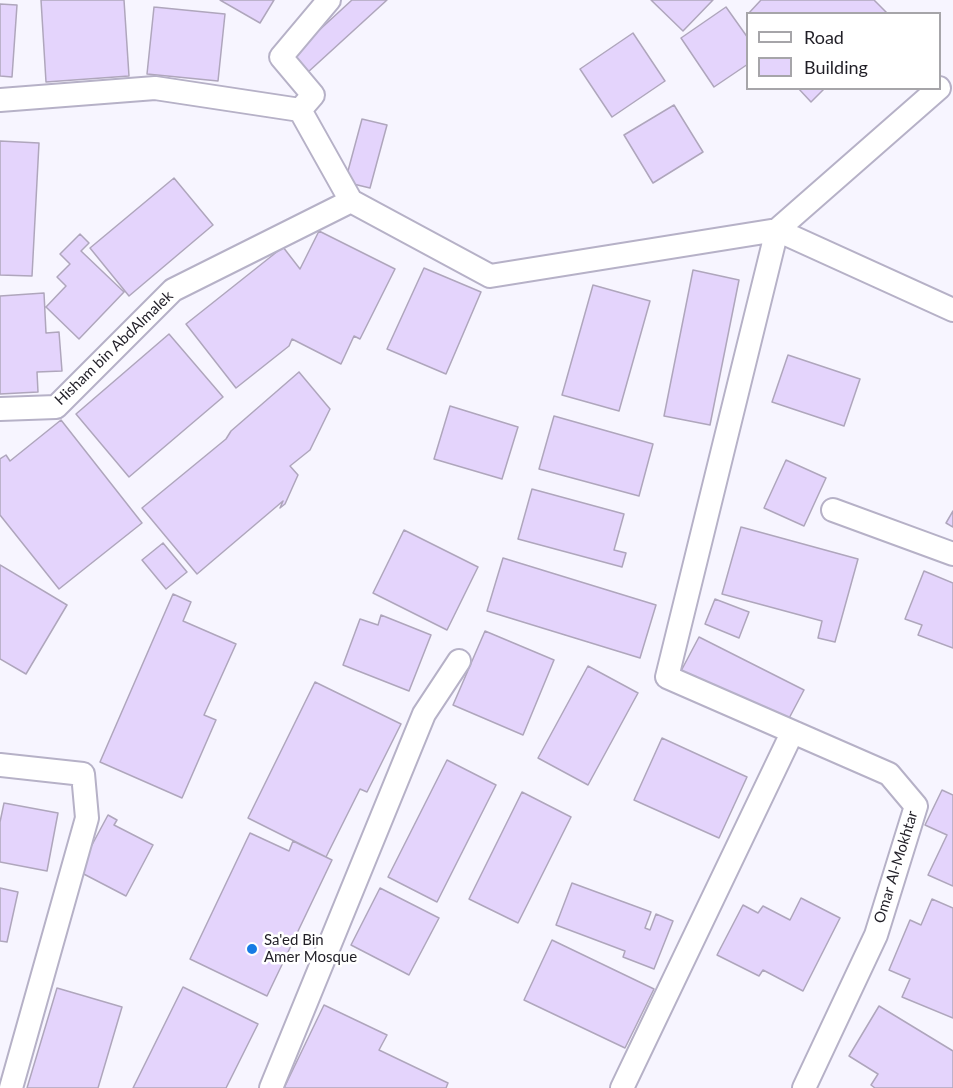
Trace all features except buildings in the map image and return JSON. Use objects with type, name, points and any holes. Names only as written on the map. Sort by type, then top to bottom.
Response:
[{"type":"street","points":[[300,110],[313,95],[281,57],[329,0]]},
{"type":"street","points":[[941,86],[953,76]]},
{"type":"street","points":[[0,100],[155,88],[300,110]]},
{"type":"street","points":[[300,110],[351,201],[490,276],[777,230],[937,90]]},
{"type":"street","name":"Hisham bin AbdAlmalek","points":[[0,409],[56,407],[172,290],[351,201]]},
{"type":"street","points":[[777,230],[953,310]]},
{"type":"street","name":"Omar Al-Mokhtar","points":[[777,230],[667,677],[889,774],[916,806],[876,935],[804,1088]]},
{"type":"street","points":[[833,510],[953,554]]},
{"type":"street","points":[[271,1088],[424,714],[459,661]]},
{"type":"street","points":[[622,1088],[792,733]]},
{"type":"street","points":[[0,765],[83,774],[87,818],[11,1088]]},
{"type":"place","name":"Sa'ed Bin Amer Mosque","points":[[252,949]]}]
